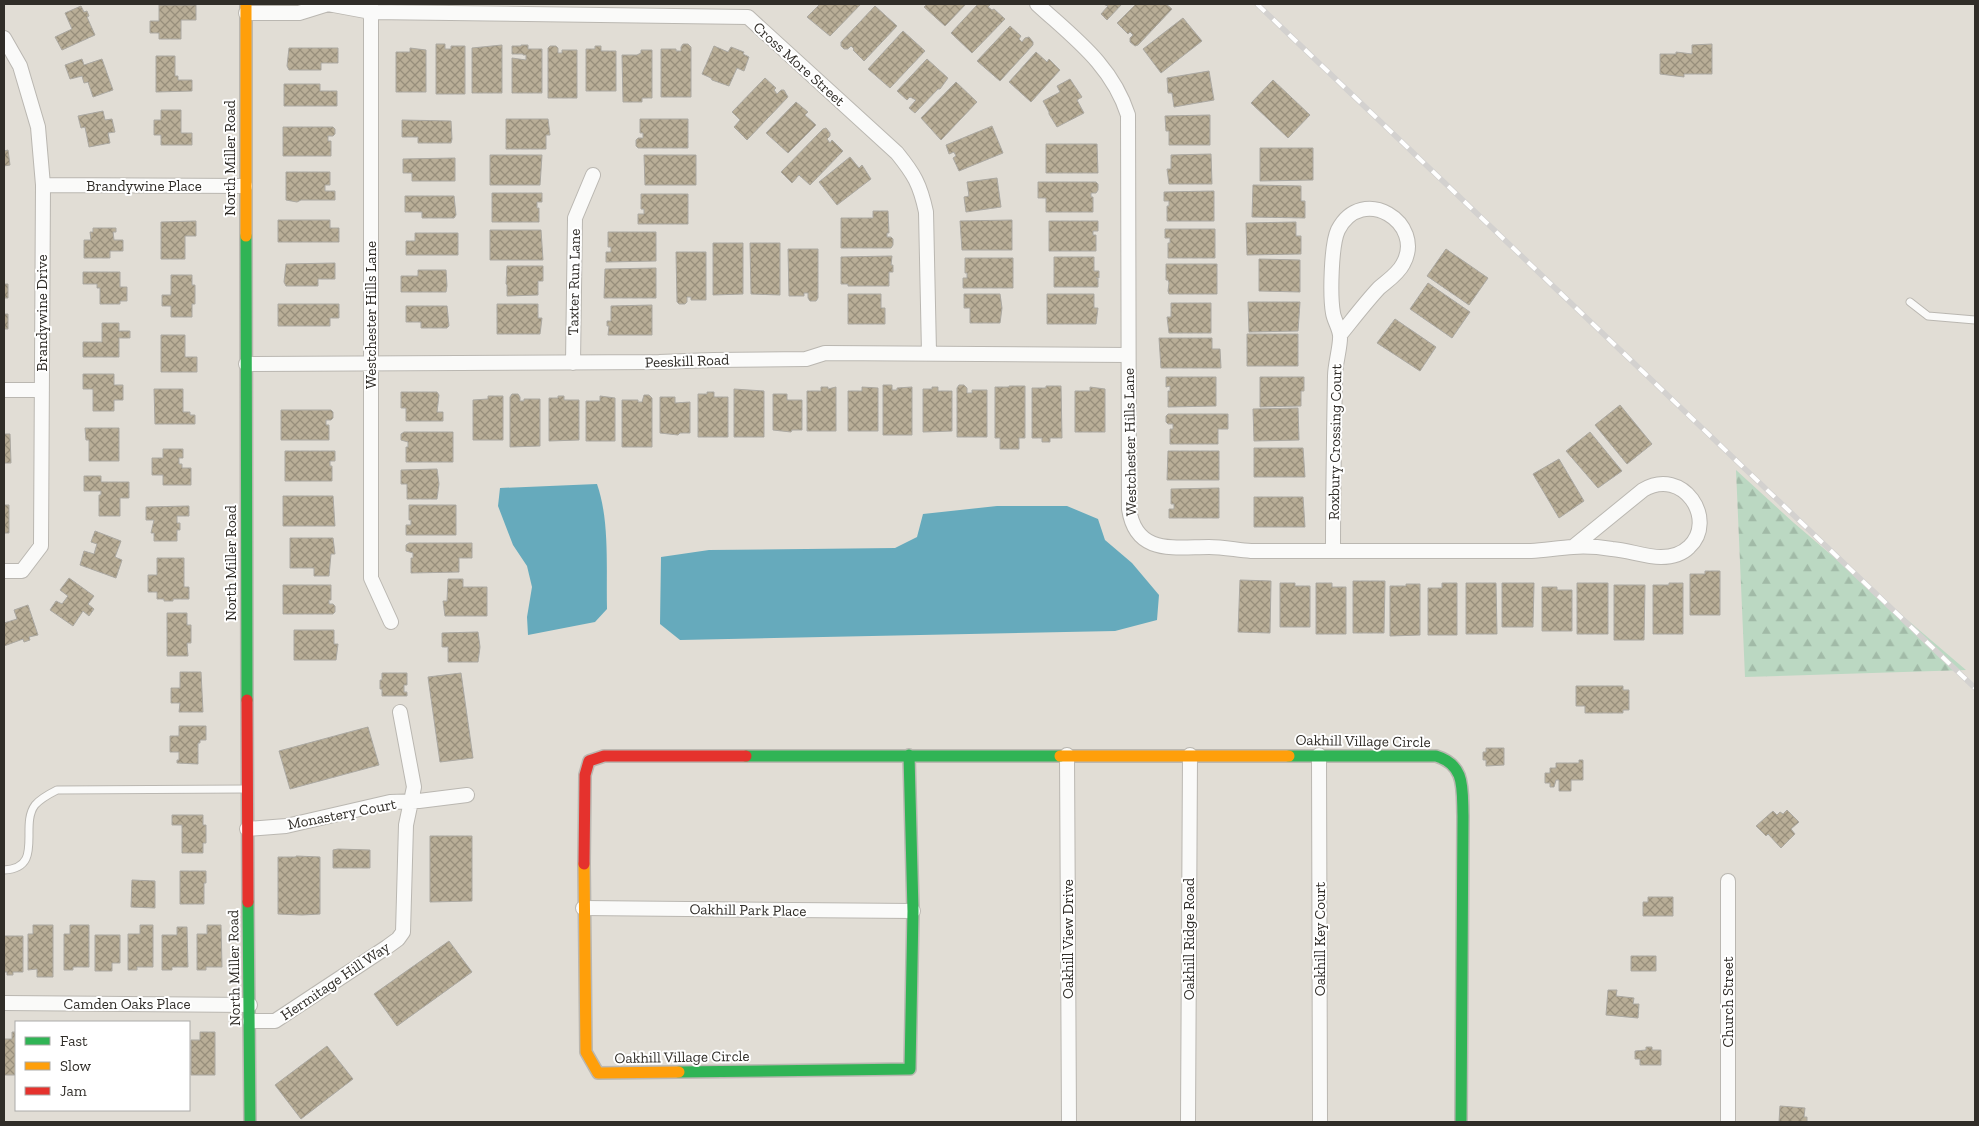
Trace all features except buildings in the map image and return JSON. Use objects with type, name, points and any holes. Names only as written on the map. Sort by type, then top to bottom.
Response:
[{"type":"street","name":"Cross More Street","points":[[246,9],[299,13],[328,4],[371,8],[748,17],[896,153],[912,172],[922,190],[926,212],[929,352]]},
{"type":"street","name":"Westchester Hills Lane","points":[[1037,4],[1107,71],[1123,98],[1128,114],[1129,509],[1131,522],[1137,532],[1146,541],[1161,547],[1212,547],[1251,551],[1531,551],[1573,547],[1614,549],[1669,557],[1681,553],[1690,546],[1697,531],[1699,514],[1696,505],[1682,489],[1673,485],[1652,484],[1573,547]]},
{"type":"street","name":"Westchester Hills Lane","points":[[371,8],[371,578],[390,622]]},
{"type":"street","name":"North Miller Road","points":[[246,9],[247,829],[250,1122]]},
{"type":"street","name":"Brandywine Drive","points":[[4,38],[20,66],[38,127],[43,185],[41,546],[22,571],[4,571]]},
{"type":"street","name":"Taxter Run Lane","points":[[573,363],[575,218],[592,175]]},
{"type":"street","name":"Brandywine Place","points":[[43,185],[245,186]]},
{"type":"street","points":[[1368,209],[1379,209],[1390,215],[1403,228],[1406,238],[1406,257],[1403,265],[1379,288],[1340,335],[1333,313],[1332,249],[1334,238],[1340,227],[1358,212],[1368,209]]},
{"type":"street","name":"Roxbury Crossing Court","points":[[1333,551],[1335,372],[1340,335]]},
{"type":"street","name":"Peeskill Road","points":[[246,364],[573,363],[806,359],[825,353],[929,352],[1128,355]]},
{"type":"street","points":[[4,390],[42,390]]},
{"type":"street","name":"Hermitage Hill Way","points":[[250,1021],[275,1021],[398,939],[402,932],[404,923],[406,825],[414,787],[400,712]]},
{"type":"street","name":"Oakhill Village Circle","points":[[910,755],[913,911],[910,1069],[598,1073],[586,1052],[583,908],[585,775],[589,761],[604,756],[910,755],[1319,755],[1445,758],[1453,763],[1461,776],[1463,816],[1461,1122]]},
{"type":"street","name":"Oakhill View Drive","points":[[1066,755],[1069,1122]]},
{"type":"street","name":"Oakhill Ridge Road","points":[[1188,1122],[1190,755]]},
{"type":"street","name":"Oakhill Key Court","points":[[1319,755],[1320,1122]]},
{"type":"street","name":"Monastery Court","points":[[247,829],[286,826],[390,802],[467,794]]},
{"type":"street","name":"Church Street","points":[[1728,881],[1728,1122]]},
{"type":"street","name":"Oakhill Park Place","points":[[583,908],[913,911]]},
{"type":"street","name":"Camden Oaks Place","points":[[4,1003],[250,1005]]},
{"type":"lane","points":[[1910,302],[1928,316],[1975,320]]},
{"type":"lane","points":[[4,870],[11,870],[24,863],[29,849],[31,815],[34,806],[58,790],[247,789]]},
{"type":"green space","points":[[1736,470],[1794,523],[1966,670],[1745,677]]},
{"type":"water","points":[[597,484],[606,530],[607,609],[595,622],[528,635],[527,617],[532,587],[527,566],[513,545],[498,506],[500,488]]},
{"type":"water","points":[[997,506],[1067,506],[1098,519],[1105,540],[1132,563],[1159,595],[1157,620],[1115,631],[680,640],[660,624],[661,557],[709,550],[895,548],[917,537],[923,514]]},
{"type":"railway","points":[[1257,4],[1975,688]]},
{"type":"traffic: fast","points":[[246,236],[247,700]]},
{"type":"traffic: fast","points":[[679,1072],[910,1069],[913,911],[909,755]]},
{"type":"traffic: fast","points":[[746,756],[1060,756]]},
{"type":"traffic: fast","points":[[1289,756],[1436,756],[1453,765],[1457,772],[1462,788],[1463,816],[1461,1122]]},
{"type":"traffic: fast","points":[[248,902],[250,1122]]},
{"type":"traffic: slow","points":[[246,4],[246,236]]},
{"type":"traffic: slow","points":[[1060,756],[1289,756]]},
{"type":"traffic: slow","points":[[584,864],[586,1052],[598,1073],[679,1072]]},
{"type":"traffic: jam","points":[[247,700],[248,902]]},
{"type":"traffic: jam","points":[[584,864],[585,775],[589,761],[604,756],[746,756]]}]
